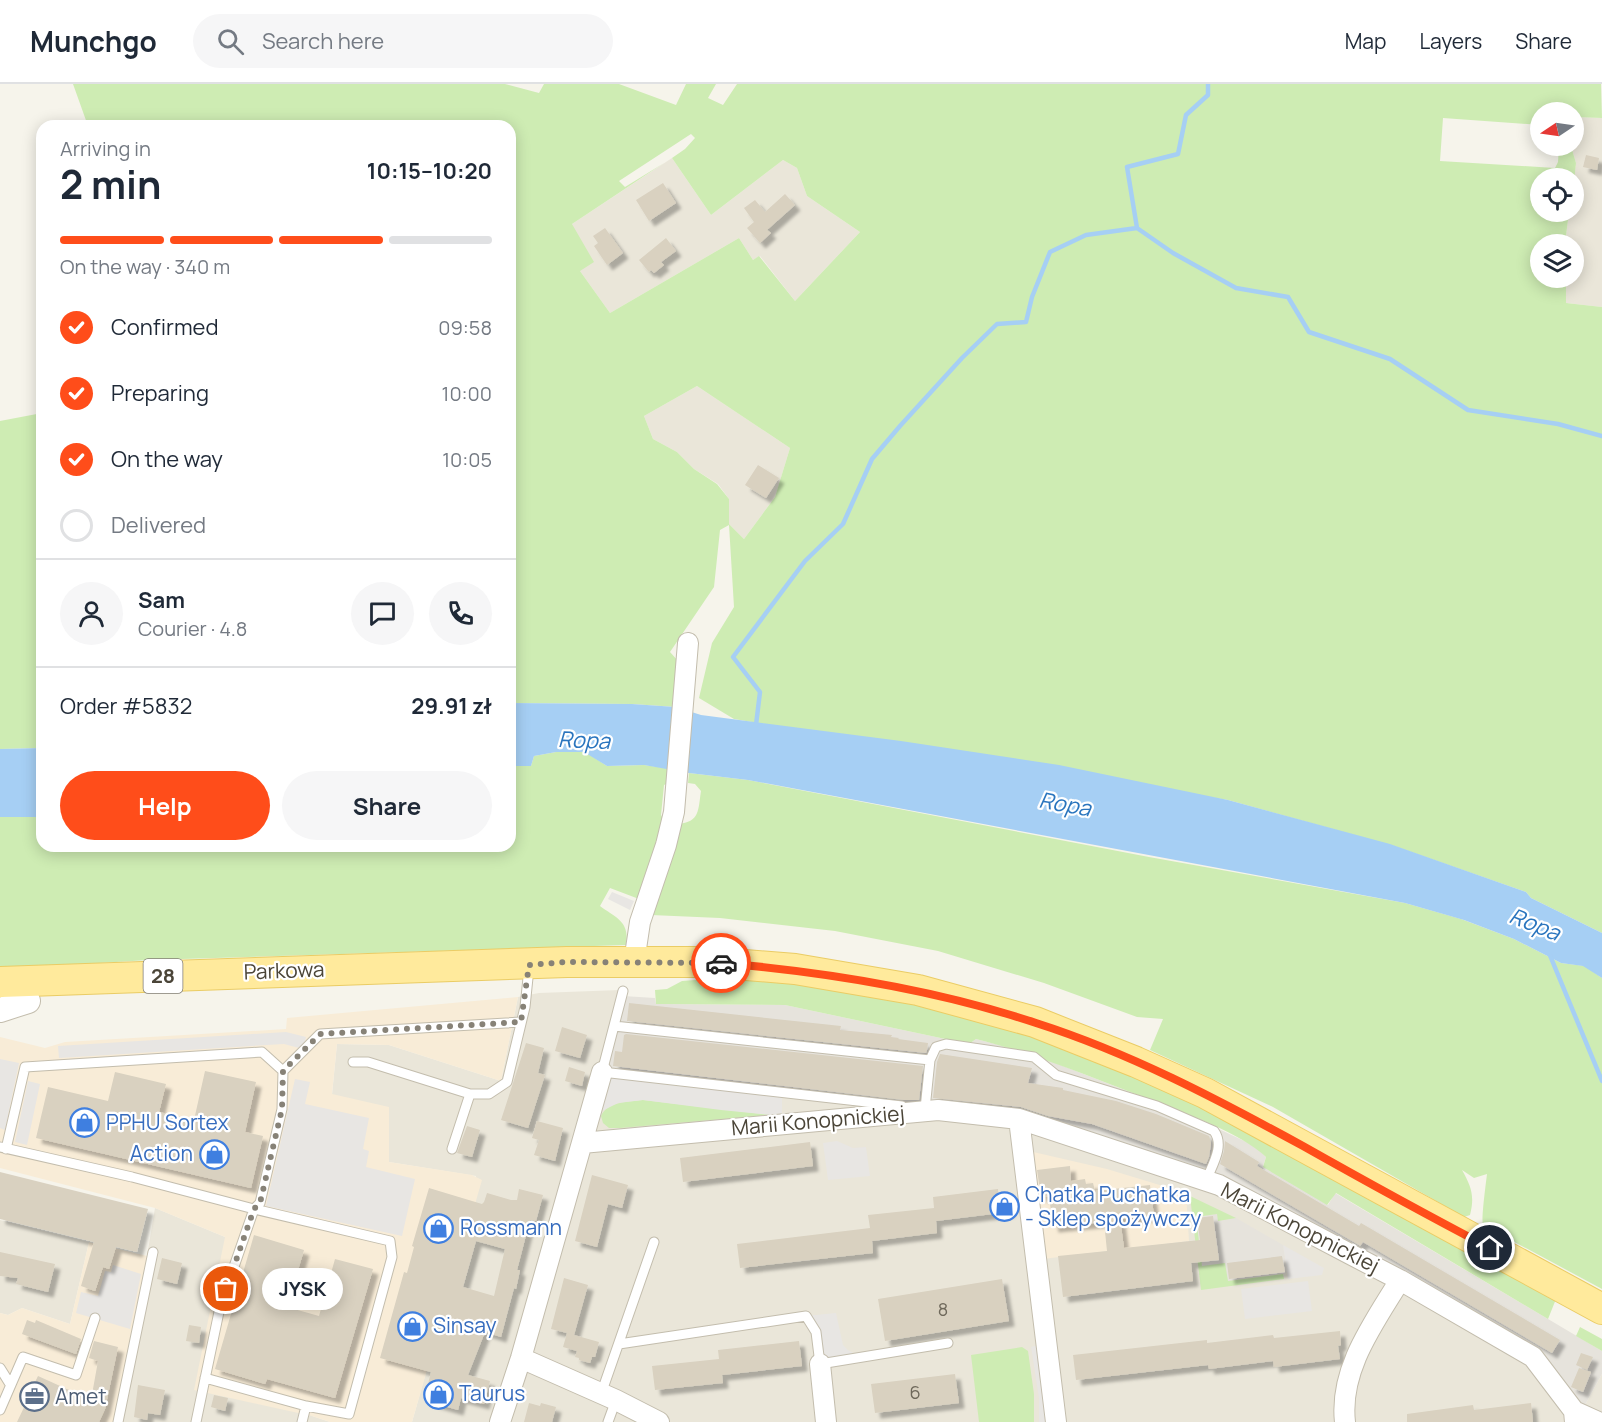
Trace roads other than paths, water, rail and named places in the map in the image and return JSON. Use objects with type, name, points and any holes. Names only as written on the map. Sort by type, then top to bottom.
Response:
[{"type":"main road","name":"Parkowa","points":[[9,1004],[193,995],[567,962]]},
{"type":"main road","name":"Parkowa","points":[[0,981],[567,962],[709,962],[795,969],[918,990],[1045,1026],[1136,1062],[1205,1093],[1602,1309]]},
{"type":"street","points":[[634,962],[640,922],[666,845],[674,812],[688,643]]},
{"type":"street","points":[[500,1422],[602,1072]]},
{"type":"street","name":"Marii Konopnickiej","points":[[582,1143],[932,1109],[1019,1119],[1219,1185],[1400,1280],[1533,1357],[1574,1417]]},
{"type":"street","points":[[1019,1119],[1056,1422]]},
{"type":"street","points":[[1345,1422],[1343,1405],[1349,1374],[1369,1331],[1400,1280]]},
{"type":"street","points":[[520,1358],[659,1422]]},
{"type":"street","points":[[820,1364],[826,1422]]},
{"type":"street","points":[[1574,1417],[1598,1422]]},
{"type":"lane","points":[[353,1062],[368,1062],[470,1094],[489,1094],[507,1082],[521,1022],[529,965]]},
{"type":"lane","points":[[623,991],[602,1072],[932,1109],[930,1060],[936,1047],[946,1044],[1034,1057],[1056,1075],[1167,1110],[1214,1131],[1218,1137],[1219,1149],[1206,1181]]},
{"type":"lane","points":[[196,1422],[220,1306],[254,1209],[260,1203],[282,1109],[283,1071],[320,1034],[521,1022]]},
{"type":"lane","points":[[614,1026],[930,1060]]},
{"type":"lane","points":[[205,1378],[306,1406],[349,1414],[392,1257],[390,1241],[132,1177],[3,1148],[25,1068],[262,1052],[283,1071]]},
{"type":"lane","points":[[452,1149],[470,1094]]},
{"type":"lane","points":[[608,1422],[609,1397],[619,1344],[654,1242]]},
{"type":"lane","points":[[118,1422],[153,1252]]},
{"type":"lane","points":[[619,1344],[806,1316],[816,1332],[820,1364],[948,1343]]},
{"type":"lane","points":[[0,1410],[22,1357],[76,1375],[95,1318]]},
{"type":"lane","points":[[0,1368],[10,1384]]},
{"type":"lane","points":[[302,1422],[306,1406]]},
{"type":"water","name":"Ropa","points":[[516,703],[632,704],[676,707],[701,715],[901,741],[1059,765],[1228,800],[1390,844],[1526,892],[1531,898],[1602,933],[1602,978],[1583,966],[1561,963],[1514,939],[1464,920],[1405,903],[748,780],[644,765],[607,766],[584,752],[556,752],[534,756],[531,766],[516,766]]},
{"type":"water","points":[[36,748],[36,817],[0,817],[0,749]]},
{"type":"waterway","points":[[756,725],[760,692],[733,657],[805,561],[843,524],[872,459],[962,358],[997,324],[1026,322],[1032,297],[1050,252],[1086,235],[1137,228],[1127,167],[1178,154],[1186,115],[1208,95],[1208,84]]},
{"type":"waterway","points":[[1137,228],[1173,253],[1236,288],[1288,297],[1309,332],[1390,359],[1468,410],[1558,424],[1602,436]]},
{"type":"waterway","name":"Ropa","points":[[1549,953],[1602,1081]]},
{"type":"place","name":"PPHU Sortex","points":[[85,1123]]},
{"type":"place","name":"Action","points":[[214,1154]]},
{"type":"place","name":"Chatka Puchatka - Sklep spożywczy","points":[[1004,1207]]},
{"type":"place","name":"Rossmann","points":[[439,1228]]},
{"type":"place","name":"JYSK","points":[[226,1289]]},
{"type":"place","name":"Sinsay","points":[[412,1326]]},
{"type":"place","name":"Taurus","points":[[438,1394]]},
{"type":"place","name":"Amet","points":[[34,1397]]}]
